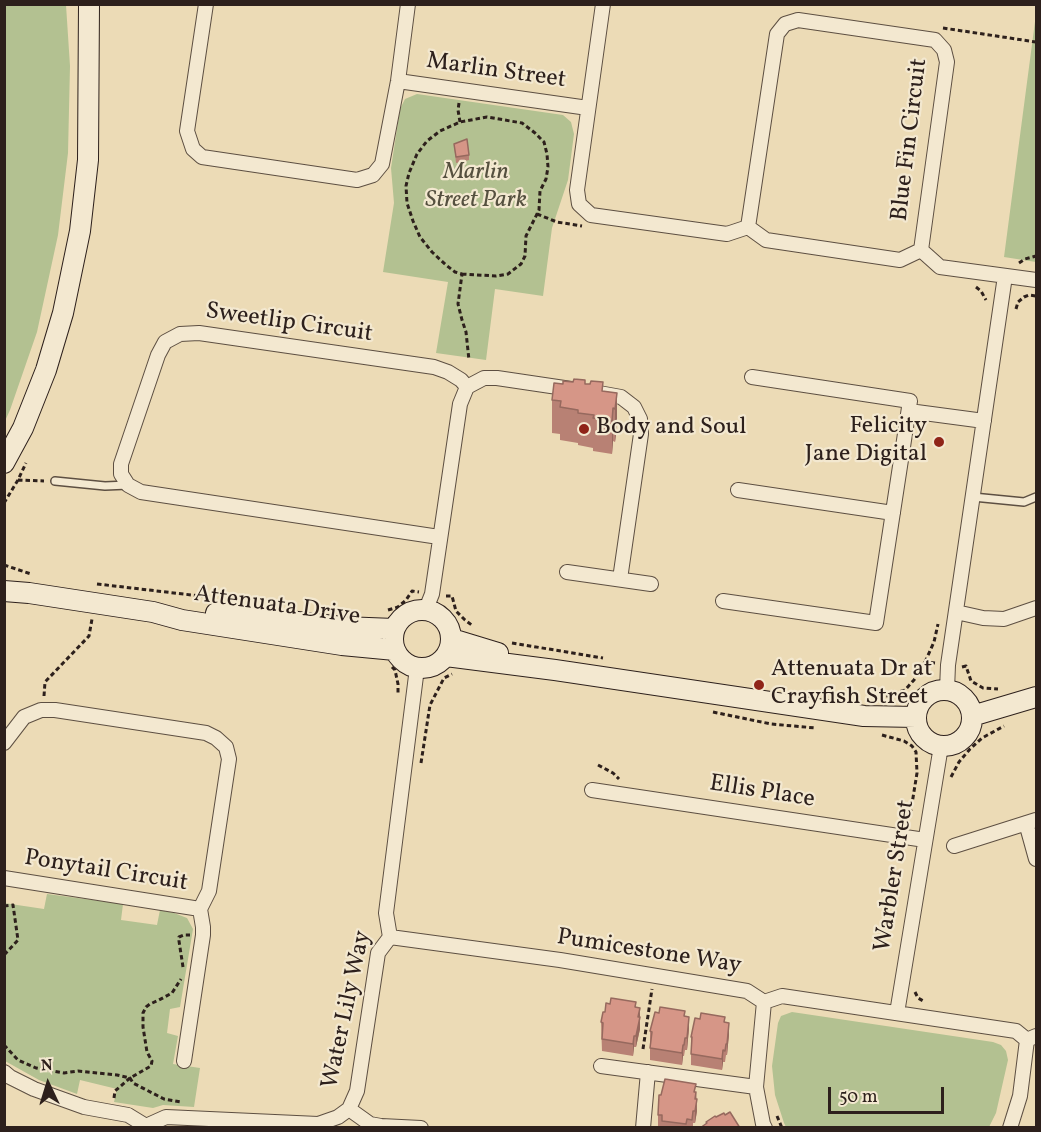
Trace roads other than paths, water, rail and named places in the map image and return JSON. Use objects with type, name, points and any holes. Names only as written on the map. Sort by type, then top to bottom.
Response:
[{"type":"street","points":[[4,463],[23,428],[46,370],[63,313],[80,231],[88,160],[89,4]]},
{"type":"street","points":[[206,4],[187,131],[193,149],[202,157],[357,180],[373,175],[382,164],[398,81],[408,4]]},
{"type":"street","points":[[603,4],[577,190],[579,204],[591,215],[727,234],[748,227],[766,240],[900,260],[921,250],[940,267],[1036,280]]},
{"type":"street","name":"Blue Fin Circuit","points":[[748,227],[777,34],[785,24],[798,20],[935,40],[944,50],[947,62],[921,250]]},
{"type":"street","name":"Marlin Street","points":[[398,81],[588,108]]},
{"type":"street","points":[[948,690],[948,665],[1005,276]]},
{"type":"street","name":"Sweetlip Circuit","points":[[128,485],[121,474],[121,464],[158,355],[165,342],[180,334],[199,333],[434,368],[448,372],[467,387]]},
{"type":"street","points":[[723,601],[876,623],[909,411],[910,401],[752,377]]},
{"type":"street","points":[[620,579],[641,434],[640,419],[634,407],[621,397],[497,378],[484,378],[467,387],[460,404],[432,594],[422,601],[416,610],[399,620],[394,629],[395,650],[408,665],[428,668],[451,656],[864,716],[916,717]]},
{"type":"street","points":[[909,411],[984,421]]},
{"type":"street","points":[[128,485],[141,492],[439,537]]},
{"type":"street","points":[[738,490],[893,513]]},
{"type":"street","points":[[567,572],[651,584]]},
{"type":"street","name":"Attenuata Drive","points":[[4,582],[29,593]]},
{"type":"street","name":"Attenuata Drive","points":[[4,591],[153,612],[182,620],[342,645],[395,650]]},
{"type":"street","points":[[422,601],[445,620],[450,629],[451,656]]},
{"type":"street","points":[[956,612],[983,618],[1004,619],[1036,608]]},
{"type":"street","name":"Attenuata Drive","points":[[153,612],[193,610],[343,627],[394,629]]},
{"type":"street","name":"Water Lily Way","points":[[6,1079],[84,1107],[128,1115],[146,1127],[166,1117],[318,1124],[338,1117],[349,1109],[358,1089],[378,953],[390,937],[386,913],[417,668]]},
{"type":"street","points":[[948,690],[956,692],[969,703],[972,716],[971,729],[959,742],[950,746],[941,746],[933,744],[920,733],[916,717],[918,708],[930,694],[948,690]]},
{"type":"street","points":[[972,716],[1036,697]]},
{"type":"street","name":"Ponytail Circuit","points":[[4,742],[24,717],[41,710],[55,710],[206,733],[226,747],[229,759],[209,891],[200,909],[203,935],[184,1061]]},
{"type":"street","name":"Warbler Street","points":[[897,1013],[941,746]]},
{"type":"street","name":"Ellis Place","points":[[592,790],[925,840]]},
{"type":"street","points":[[954,846],[1031,821],[1036,859]]},
{"type":"street","name":"Ponytail Circuit","points":[[4,878],[200,909]]},
{"type":"street","name":"Pumicestone Way","points":[[390,937],[560,960],[747,991],[764,1002],[782,996],[1016,1031],[1032,1038]]},
{"type":"street","points":[[764,1002],[756,1087],[765,1128]]},
{"type":"street","points":[[1010,1128],[1020,1096],[1032,1038]]},
{"type":"street","points":[[601,1066],[756,1087]]},
{"type":"street","points":[[643,1128],[648,1072]]},
{"type":"street","points":[[349,1109],[370,1124],[421,1128]]},
{"type":"lane","points":[[55,482],[105,486],[128,485]]},
{"type":"lane","points":[[973,497],[1024,502],[1036,497]]},
{"type":"place","name":"Body and Soul","points":[[584,429]]},
{"type":"place","name":"Felicity Jane Digital","points":[[939,442]]},
{"type":"place","name":"Attenuata Dr at Crayfish Street","points":[[759,685]]},
{"type":"park label","name":"Marlin Street Park","points":[[476,188]]}]
